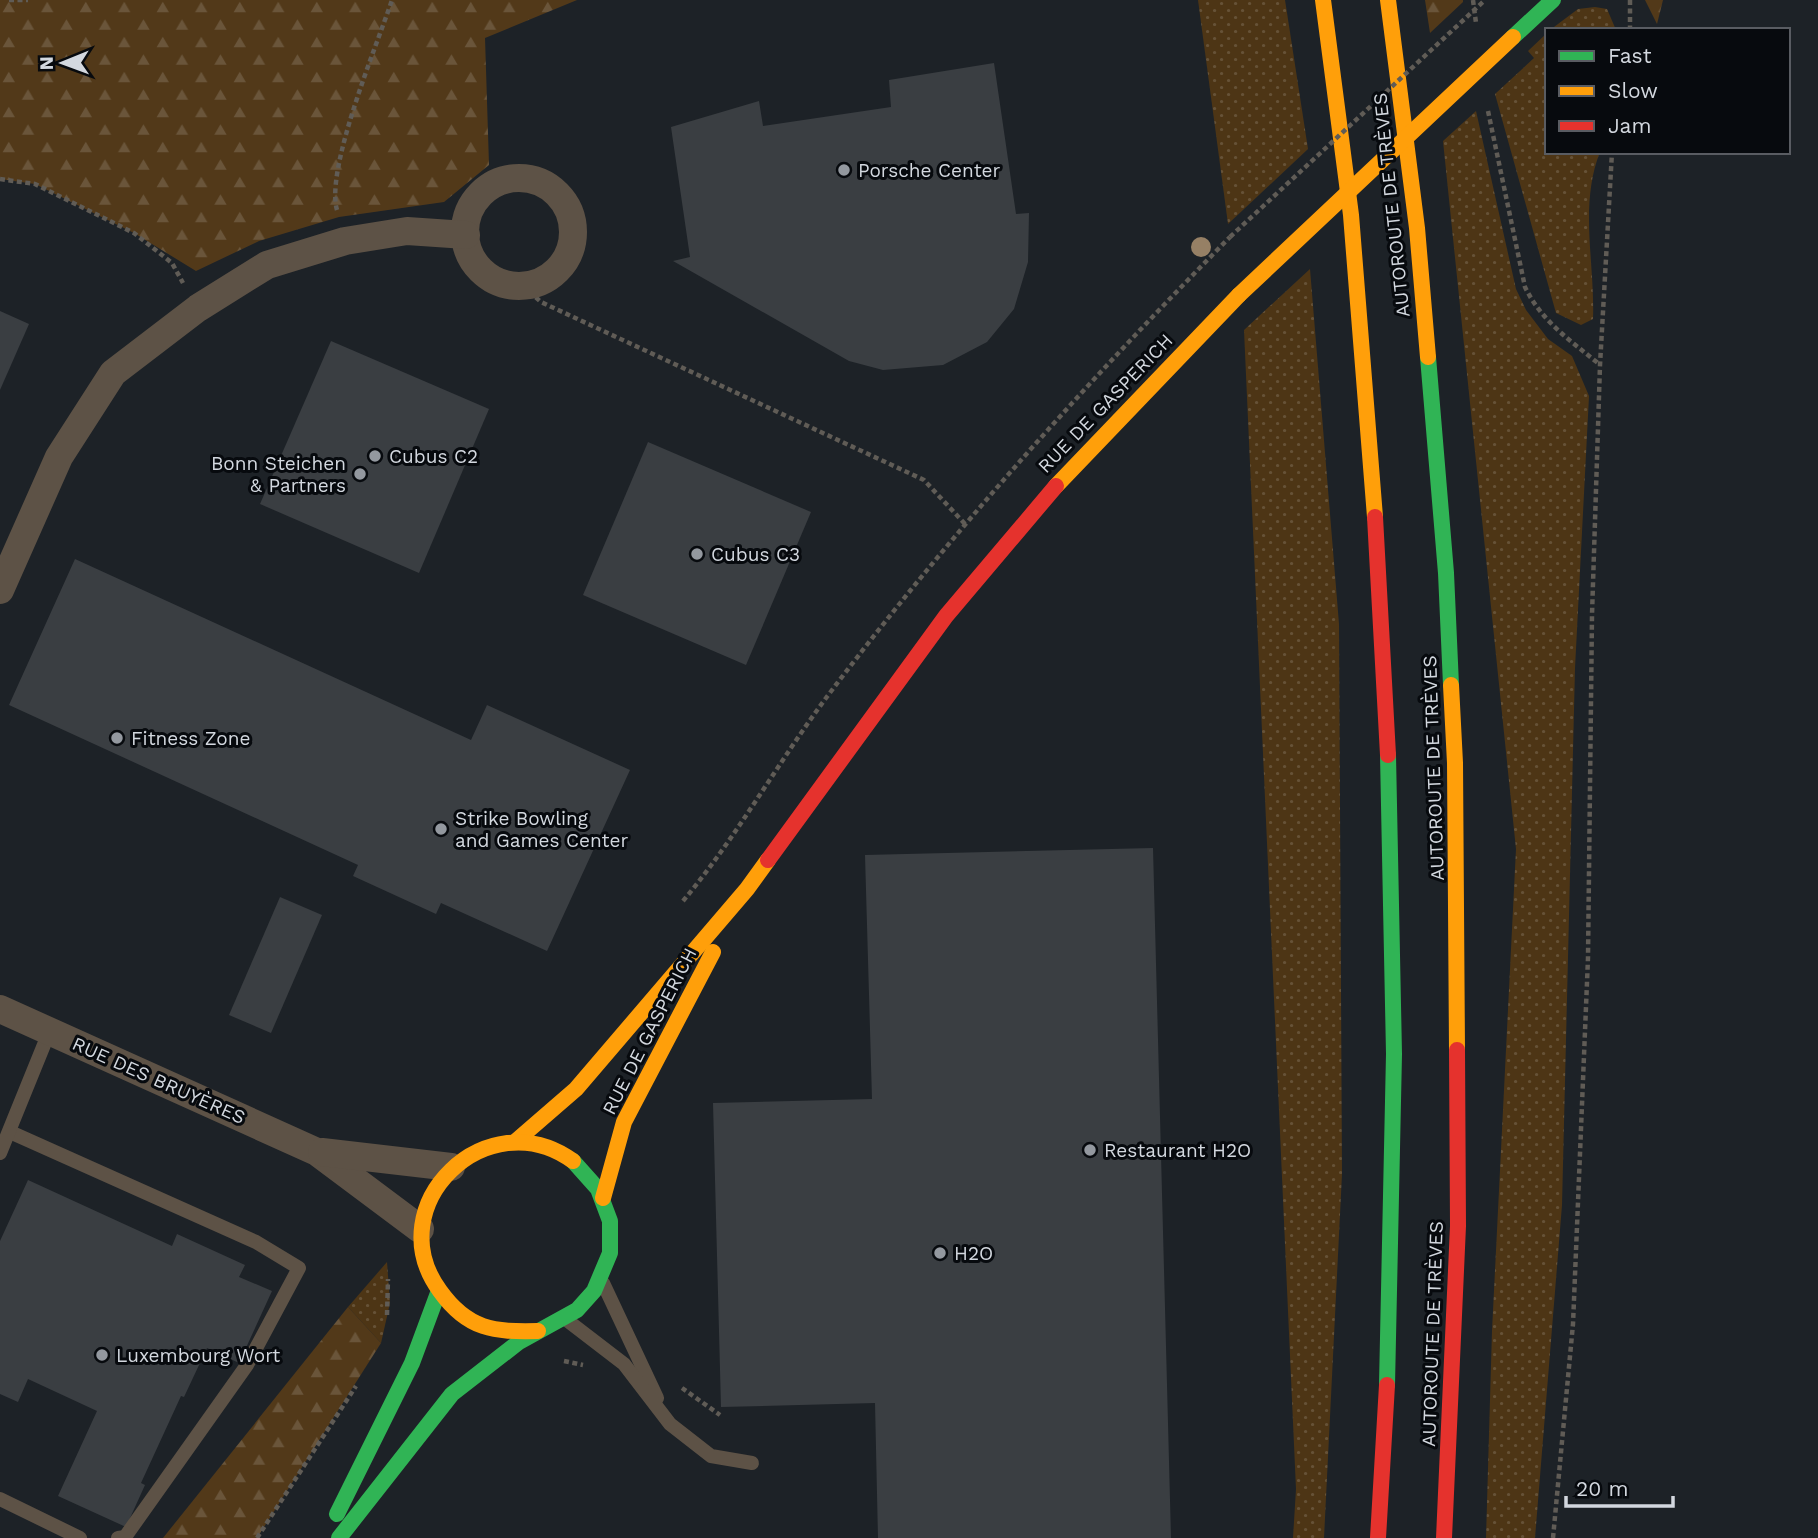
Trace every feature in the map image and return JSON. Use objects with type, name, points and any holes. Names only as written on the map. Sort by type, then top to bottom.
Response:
[{"type":"main road","points":[[1323,0],[1354,242],[1379,579],[1388,777],[1394,982],[1391,1226],[1378,1538]]},
{"type":"main road","name":"AUTOROUTE DE TRÈVES","points":[[1388,0],[1417,228],[1447,573],[1455,764],[1458,1226],[1444,1538]]},
{"type":"main road","name":"RUE DE GASPERICH","points":[[516,1141],[576,1089],[747,889],[946,617],[1079,457],[1239,295],[1553,0]]},
{"type":"main road","name":"RUE DE GASPERICH","points":[[603,1198],[624,1122],[747,889]]},
{"type":"main road","points":[[339,1538],[456,1390],[538,1331],[566,1319],[586,1302],[601,1280],[612,1240],[603,1198],[589,1175],[568,1157],[544,1145],[516,1141],[481,1147],[451,1167],[430,1195],[420,1229],[423,1263],[438,1293],[465,1319],[500,1332],[538,1331]]},
{"type":"main road","points":[[325,1538],[412,1363],[438,1293]]},
{"type":"street","points":[[524,178],[542,183],[557,193],[568,208],[573,226],[572,244],[565,261],[553,275],[523,286],[506,285],[478,267],[469,251],[466,235],[468,217],[476,200],[489,187],[506,179],[524,178]]},
{"type":"street","points":[[0,590],[59,457],[113,373],[198,308],[267,265],[345,241],[407,231],[466,235]]},
{"type":"street","name":"RUE DES BRUYÈRES","points":[[0,1009],[317,1152]]},
{"type":"street","points":[[317,1152],[451,1167]]},
{"type":"street","points":[[317,1152],[420,1229]]},
{"type":"lane","points":[[0,1153],[50,1030]]},
{"type":"lane","points":[[10,1132],[256,1242],[299,1268],[247,1365],[125,1537],[118,1538]]},
{"type":"lane","points":[[601,1280],[670,1424]]},
{"type":"lane","points":[[566,1319],[624,1364],[670,1424],[711,1456],[752,1463]]},
{"type":"lane","points":[[0,1499],[80,1538]]},
{"type":"path","points":[[9,0],[28,0]]},
{"type":"path","points":[[345,241],[334,199],[342,150],[391,0]]},
{"type":"path","points":[[1473,0],[1477,26]]},
{"type":"path","points":[[681,904],[826,699],[965,524],[1111,358],[1230,237],[1485,0]]},
{"type":"path","points":[[1630,0],[1630,28]]},
{"type":"path","points":[[1487,104],[1525,287],[1535,308],[1552,327],[1600,365]]},
{"type":"path","points":[[1553,1538],[1573,1324],[1586,1025],[1592,615],[1600,365],[1612,154]]},
{"type":"path","points":[[0,179],[35,184],[134,233],[172,263],[198,308]]},
{"type":"path","points":[[523,286],[541,302],[924,480],[965,524]]},
{"type":"path","points":[[387,1317],[390,1303],[388,1276]]},
{"type":"path","points":[[257,1538],[358,1382]]},
{"type":"shaded area","points":[[1198,0],[1285,0],[1308,149],[1228,224]]},
{"type":"shaded area","points":[[1578,9],[1607,9],[1615,28],[1553,28]]},
{"type":"shaded area","points":[[1545,35],[1545,154],[1599,154],[1590,193],[1589,213],[1593,319],[1581,325],[1556,313],[1495,94],[1534,58],[1528,51]]},
{"type":"shaded area","points":[[1476,111],[1516,289],[1526,310],[1548,339],[1572,356],[1589,396],[1575,668],[1562,1205],[1535,1538],[1486,1538],[1492,1331],[1516,849],[1443,141]]},
{"type":"shaded area","points":[[1310,269],[1339,624],[1342,1174],[1324,1538],[1293,1538],[1296,1489],[1244,330]]},
{"type":"shaded area","points":[[387,1262],[390,1303],[381,1343],[348,1307]]},
{"type":"green space","points":[[0,0],[577,0],[485,38],[489,165],[444,202],[339,217],[259,241],[196,271],[134,233],[35,184],[0,179]]},
{"type":"green space","points":[[1425,0],[1463,0],[1463,2],[1430,33]]},
{"type":"green space","points":[[1645,0],[1663,0],[1657,24]]},
{"type":"green space","points":[[348,1307],[381,1343],[257,1538],[163,1538]]},
{"type":"building","points":[[994,63],[1016,214],[1029,213],[1028,262],[1014,309],[987,342],[943,365],[883,370],[849,361],[673,261],[690,257],[671,127],[759,101],[763,126],[891,107],[889,80]]},
{"type":"building","points":[[0,311],[29,324],[0,390]]},
{"type":"building","name":"Cubus C2","points":[[331,341],[489,409],[419,573],[260,504]]},
{"type":"building","name":"Cubus C3","points":[[648,442],[811,512],[746,665],[583,595]]},
{"type":"building","name":"Strike Bowling and Games Center","points":[[75,559],[471,740],[487,705],[630,770],[547,951],[441,903],[436,914],[353,876],[358,865],[9,705]]},
{"type":"building","name":"H2O","points":[[1153,848],[1171,1538],[878,1538],[875,1403],[721,1407],[713,1103],[872,1099],[865,855]]},
{"type":"building","points":[[280,897],[322,915],[271,1033],[229,1015]]},
{"type":"building","name":"Luxembourg Wort","points":[[28,1180],[172,1246],[177,1234],[245,1265],[239,1277],[272,1291],[239,1363],[207,1348],[184,1397],[181,1396],[141,1483],[145,1485],[126,1527],[58,1496],[97,1411],[28,1379],[18,1402],[0,1394],[0,1241]]},
{"type":"traffic: fast","points":[[1513,37],[1553,0]]},
{"type":"traffic: fast","points":[[1428,357],[1446,573],[1451,685]]},
{"type":"traffic: fast","points":[[1387,1385],[1394,1054],[1388,755]]},
{"type":"traffic: fast","points":[[339,1538],[452,1394],[519,1342],[577,1310],[594,1291],[610,1253],[610,1221],[598,1189],[573,1161]]},
{"type":"traffic: fast","points":[[337,1514],[412,1363],[438,1293]]},
{"type":"traffic: slow","points":[[1323,0],[1351,215],[1375,517]]},
{"type":"traffic: slow","points":[[1388,0],[1417,228],[1428,357]]},
{"type":"traffic: slow","points":[[1239,295],[1513,37]]},
{"type":"traffic: slow","points":[[1056,486],[1239,295]]},
{"type":"traffic: slow","points":[[1451,685],[1455,763],[1457,1050]]},
{"type":"traffic: slow","points":[[516,1141],[576,1089],[747,889],[768,860]]},
{"type":"traffic: slow","points":[[603,1198],[624,1122],[713,952]]},
{"type":"traffic: slow","points":[[538,1331],[495,1329],[461,1314],[440,1291],[424,1258],[422,1226],[432,1196],[451,1170],[477,1152],[508,1143],[540,1145],[573,1161]]},
{"type":"traffic: jam","points":[[768,860],[946,616],[1056,486]]},
{"type":"traffic: jam","points":[[1375,517],[1388,755]]},
{"type":"traffic: jam","points":[[1444,1538],[1458,1226],[1457,1050]]},
{"type":"traffic: jam","points":[[1378,1538],[1387,1385]]},
{"type":"place","name":"Porsche Center","points":[[844,170]]},
{"type":"place","name":"Cubus C2","points":[[375,456]]},
{"type":"place","name":"Bonn Steichen & Partners","points":[[360,474]]},
{"type":"place","name":"Cubus C3","points":[[697,554]]},
{"type":"place","name":"Fitness Zone","points":[[117,738]]},
{"type":"place","name":"Strike Bowling and Games Center","points":[[441,829]]},
{"type":"place","name":"Restaurant H2O","points":[[1090,1150]]},
{"type":"place","name":"H2O","points":[[940,1253]]},
{"type":"place","name":"Luxembourg Wort","points":[[102,1355]]}]
